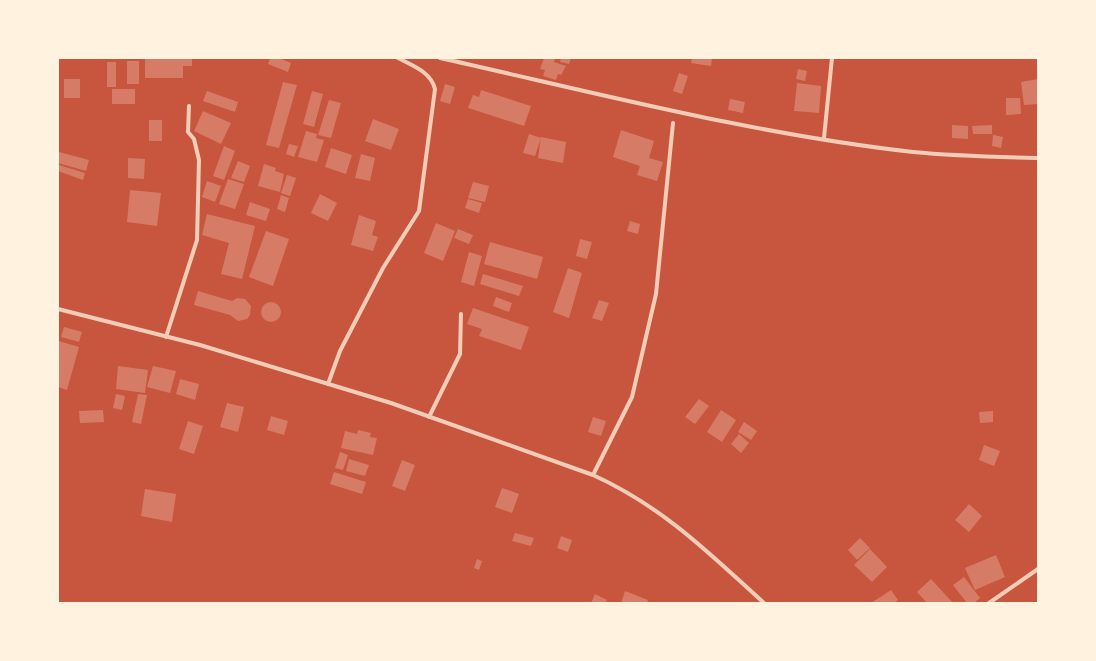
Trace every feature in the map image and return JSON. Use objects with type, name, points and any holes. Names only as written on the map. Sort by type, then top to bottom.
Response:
[{"type":"street","points":[[328,384],[340,351],[382,268],[419,211],[435,89],[433,81],[426,74],[398,58]]},
{"type":"street","points":[[440,58],[692,116],[913,152],[1038,158]]},
{"type":"street","points":[[824,138],[832,58]]},
{"type":"street","points":[[166,337],[197,240],[199,160],[194,139],[188,132],[189,106]]},
{"type":"street","points":[[592,475],[632,397],[656,294],[673,123]]},
{"type":"street","points":[[58,309],[200,345],[328,384],[429,417],[592,475],[619,487],[650,506],[689,534],[764,603]]},
{"type":"street","points":[[429,417],[460,354],[461,314]]},
{"type":"street","points":[[989,603],[1038,569]]},
{"type":"building","points":[[145,58],[192,58],[192,66],[183,66],[183,78],[145,78]]},
{"type":"building","points":[[270,58],[279,58],[291,63],[288,72],[268,64]]},
{"type":"building","points":[[544,58],[555,58],[554,62],[566,66],[561,75],[558,74],[556,80],[543,76],[545,70],[540,69]]},
{"type":"building","points":[[561,58],[571,58],[569,64],[560,62]]},
{"type":"building","points":[[692,58],[712,58],[711,66],[691,63]]},
{"type":"building","points":[[127,61],[139,61],[139,84],[127,84]]},
{"type":"building","points":[[107,62],[116,62],[116,87],[107,87]]},
{"type":"building","points":[[798,69],[807,71],[805,81],[796,79]]},
{"type":"building","points":[[679,73],[688,76],[682,94],[673,91]]},
{"type":"building","points":[[64,79],[80,79],[80,98],[64,98]]},
{"type":"building","points":[[1038,79],[1038,104],[1024,105],[1021,82]]},
{"type":"building","points":[[283,82],[297,85],[279,148],[266,145]]},
{"type":"building","points":[[797,83],[821,86],[819,113],[794,111]]},
{"type":"building","points":[[445,84],[455,87],[450,104],[440,101]]},
{"type":"building","points":[[112,89],[135,89],[135,104],[112,104]]},
{"type":"building","points":[[481,90],[531,106],[524,126],[468,108],[473,95],[479,97]]},
{"type":"building","points":[[207,91],[238,102],[235,112],[203,101]]},
{"type":"building","points":[[312,91],[323,94],[314,127],[303,124]]},
{"type":"building","points":[[1006,98],[1020,98],[1021,114],[1006,115]]},
{"type":"building","points":[[730,99],[745,102],[743,113],[728,110]]},
{"type":"building","points":[[329,100],[341,103],[331,138],[318,135]]},
{"type":"building","points":[[203,111],[231,123],[221,144],[194,131]]},
{"type":"building","points":[[373,119],[399,129],[391,150],[365,141]]},
{"type":"building","points":[[149,120],[162,120],[162,141],[149,141]]},
{"type":"building","points":[[952,125],[968,126],[968,139],[952,138]]},
{"type":"building","points":[[992,125],[992,134],[973,134],[972,126]]},
{"type":"building","points":[[621,130],[654,141],[649,158],[663,162],[657,181],[637,175],[640,166],[613,157]]},
{"type":"building","points":[[306,131],[317,134],[316,138],[324,140],[317,162],[298,157]]},
{"type":"building","points":[[529,134],[541,138],[535,156],[523,153]]},
{"type":"building","points":[[993,135],[1003,137],[1001,148],[992,146]]},
{"type":"building","points":[[541,137],[566,142],[563,163],[538,158]]},
{"type":"building","points":[[289,144],[298,146],[294,157],[286,154]]},
{"type":"building","points":[[224,146],[235,151],[224,180],[213,176]]},
{"type":"building","points":[[331,148],[352,155],[346,174],[325,167]]},
{"type":"building","points":[[59,152],[89,160],[86,171],[58,163]]},
{"type":"building","points":[[361,154],[375,158],[370,181],[355,178]]},
{"type":"building","points":[[128,158],[145,159],[144,179],[128,178]]},
{"type":"building","points":[[238,161],[250,166],[244,182],[231,178]]},
{"type":"building","points":[[264,164],[276,168],[275,171],[284,174],[280,192],[258,186]]},
{"type":"building","points":[[59,165],[85,173],[83,180],[58,171]]},
{"type":"building","points":[[287,175],[296,178],[290,196],[281,193]]},
{"type":"building","points":[[228,179],[244,184],[235,209],[219,204]]},
{"type":"building","points":[[207,181],[221,186],[215,202],[202,197]]},
{"type":"building","points":[[473,182],[489,186],[485,202],[468,198]]},
{"type":"building","points":[[130,190],[161,193],[157,226],[127,222]]},
{"type":"building","points":[[320,194],[337,203],[328,221],[311,213]]},
{"type":"building","points":[[281,195],[289,198],[285,212],[277,209]]},
{"type":"building","points":[[468,199],[482,203],[479,213],[465,208]]},
{"type":"building","points":[[250,202],[270,209],[266,221],[246,215]]},
{"type":"building","points":[[207,214],[255,226],[242,279],[221,274],[229,243],[202,235]]},
{"type":"building","points":[[359,215],[376,221],[372,235],[378,237],[373,251],[351,245]]},
{"type":"building","points":[[630,221],[640,224],[638,234],[627,231]]},
{"type":"building","points":[[436,223],[455,231],[443,261],[424,253]]},
{"type":"building","points":[[458,229],[473,235],[469,244],[454,238]]},
{"type":"building","points":[[266,231],[289,239],[273,286],[249,277]]},
{"type":"building","points":[[580,239],[592,242],[587,259],[576,256]]},
{"type":"building","points":[[490,242],[543,257],[537,279],[484,264]]},
{"type":"building","points":[[469,252],[482,256],[474,286],[461,282]]},
{"type":"building","points":[[568,268],[582,273],[569,318],[553,312]]},
{"type":"building","points":[[483,274],[523,286],[519,296],[480,284]]},
{"type":"building","points":[[198,291],[232,301],[237,298],[245,299],[251,306],[250,315],[247,319],[238,321],[230,315],[194,305]]},
{"type":"building","points":[[496,297],[512,303],[509,312],[493,306]]},
{"type":"building","points":[[599,300],[609,303],[602,321],[592,318]]},
{"type":"building","points":[[267,302],[275,302],[281,308],[281,316],[275,322],[267,322],[261,316],[261,308]]},
{"type":"building","points":[[473,308],[529,327],[521,350],[479,336],[482,329],[467,324]]},
{"type":"building","points":[[64,327],[82,332],[79,342],[61,337]]},
{"type":"building","points":[[59,341],[79,347],[67,390],[58,387]]},
{"type":"building","points":[[118,366],[148,370],[145,393],[116,389]]},
{"type":"building","points":[[153,366],[176,371],[170,393],[147,387]]},
{"type":"building","points":[[180,379],[199,384],[195,400],[176,394]]},
{"type":"building","points":[[116,394],[125,396],[122,410],[113,408]]},
{"type":"building","points":[[138,394],[147,395],[141,424],[132,422]]},
{"type":"building","points":[[699,399],[709,406],[695,424],[685,417]]},
{"type":"building","points":[[227,403],[244,407],[238,432],[220,427]]},
{"type":"building","points":[[103,410],[104,422],[80,423],[79,411]]},
{"type":"building","points":[[721,410],[736,420],[722,442],[707,432]]},
{"type":"building","points":[[993,411],[993,422],[980,423],[979,412]]},
{"type":"building","points":[[271,416],[288,421],[284,435],[267,430]]},
{"type":"building","points":[[593,417],[606,421],[601,436],[588,432]]},
{"type":"building","points":[[188,421],[203,426],[194,454],[179,449]]},
{"type":"building","points":[[744,422],[757,431],[751,440],[738,432]]},
{"type":"building","points":[[358,430],[371,433],[370,437],[377,438],[373,455],[341,448],[345,431],[357,434]]},
{"type":"building","points":[[739,434],[749,443],[741,453],[731,444]]},
{"type":"building","points":[[984,445],[1000,451],[994,466],[979,460]]},
{"type":"building","points":[[340,452],[348,455],[343,470],[335,468]]},
{"type":"building","points":[[349,459],[369,465],[365,476],[346,471]]},
{"type":"building","points":[[402,460],[415,465],[405,491],[392,486]]},
{"type":"building","points":[[334,472],[366,482],[362,494],[330,484]]},
{"type":"building","points":[[502,488],[519,494],[512,513],[495,507]]},
{"type":"building","points":[[145,489],[176,494],[172,522],[141,516]]},
{"type":"building","points":[[969,504],[982,516],[969,532],[955,520]]},
{"type":"building","points":[[515,533],[534,538],[531,546],[512,541]]},
{"type":"building","points":[[561,536],[572,540],[568,552],[557,548]]},
{"type":"building","points":[[860,538],[870,548],[857,560],[848,550]]},
{"type":"building","points":[[870,549],[887,567],[872,582],[854,565]]},
{"type":"building","points":[[996,555],[1005,577],[975,590],[965,568]]},
{"type":"building","points":[[477,559],[482,561],[479,570],[474,568]]},
{"type":"building","points":[[964,577],[980,598],[974,603],[967,603],[953,585]]},
{"type":"building","points":[[931,579],[953,603],[927,603],[917,592]]},
{"type":"building","points":[[891,590],[898,600],[894,603],[871,603]]},
{"type":"building","points":[[625,591],[648,600],[647,603],[621,603]]},
{"type":"building","points":[[595,594],[607,600],[605,603],[591,603]]}]
